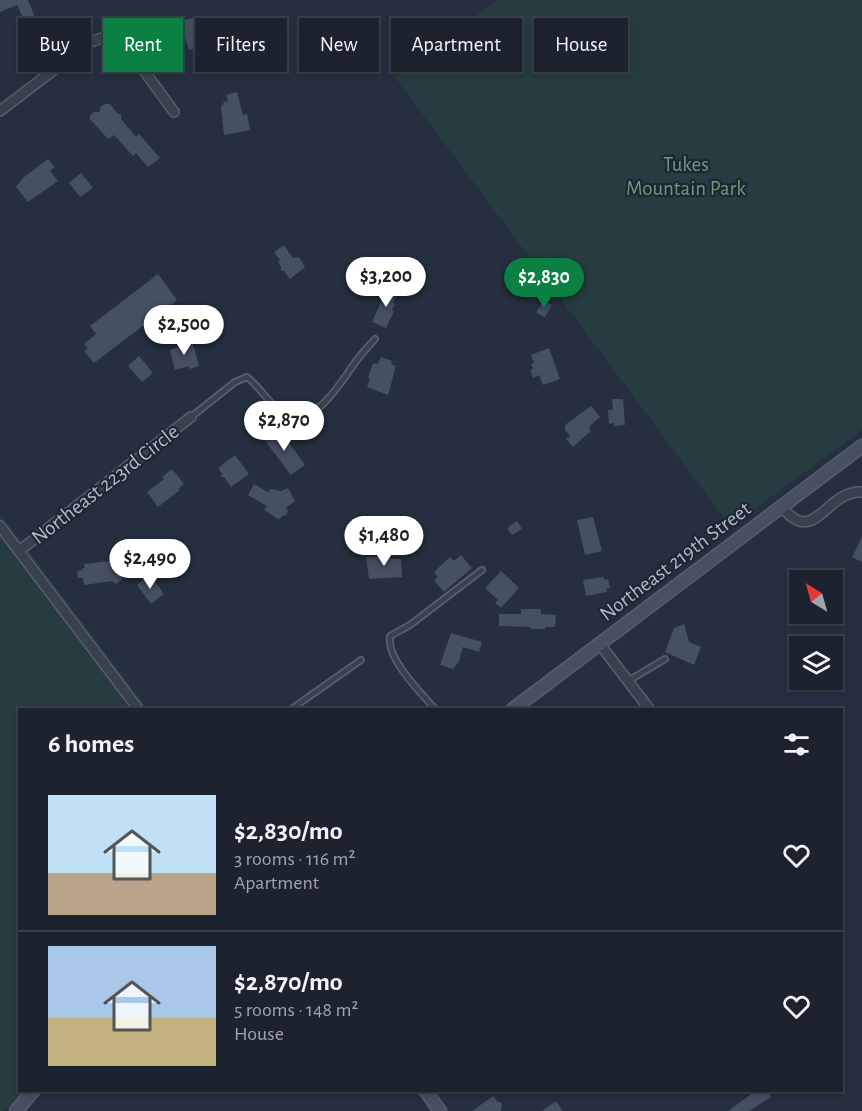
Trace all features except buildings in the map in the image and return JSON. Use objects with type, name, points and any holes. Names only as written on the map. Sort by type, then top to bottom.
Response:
[{"type":"street","points":[[0,111],[89,43],[101,38],[113,38],[132,54],[174,112]]},
{"type":"street","name":"Northeast 223rd Circle","points":[[19,551],[191,417]]},
{"type":"street","name":"Northeast 219th Street","points":[[515,708],[862,446]]},
{"type":"street","points":[[781,506],[792,519],[801,523],[812,520],[849,493],[862,492]]},
{"type":"street","points":[[0,526],[137,708]]},
{"type":"street","points":[[599,643],[648,708]]},
{"type":"street","points":[[16,1111],[32,1092]]},
{"type":"street","points":[[426,1092],[440,1111]]},
{"type":"lane","points":[[191,417],[235,382],[246,377],[255,383],[280,411],[300,416],[310,413],[322,406],[333,394],[375,339]]},
{"type":"lane","points":[[434,708],[405,673],[388,643],[390,636],[410,625],[482,570]]},
{"type":"lane","points":[[628,681],[665,659]]},
{"type":"lane","points":[[293,708],[361,660]]},
{"type":"lane","points":[[300,703],[304,708]]},
{"type":"green space","name":"Tukes Mountain Park","points":[[497,0],[862,0],[862,430],[731,527],[394,76],[399,72],[522,72],[522,18],[473,18]]},
{"type":"green space","points":[[0,513],[147,708],[18,708],[18,1092],[30,1092],[4,1111],[0,1111]]}]
